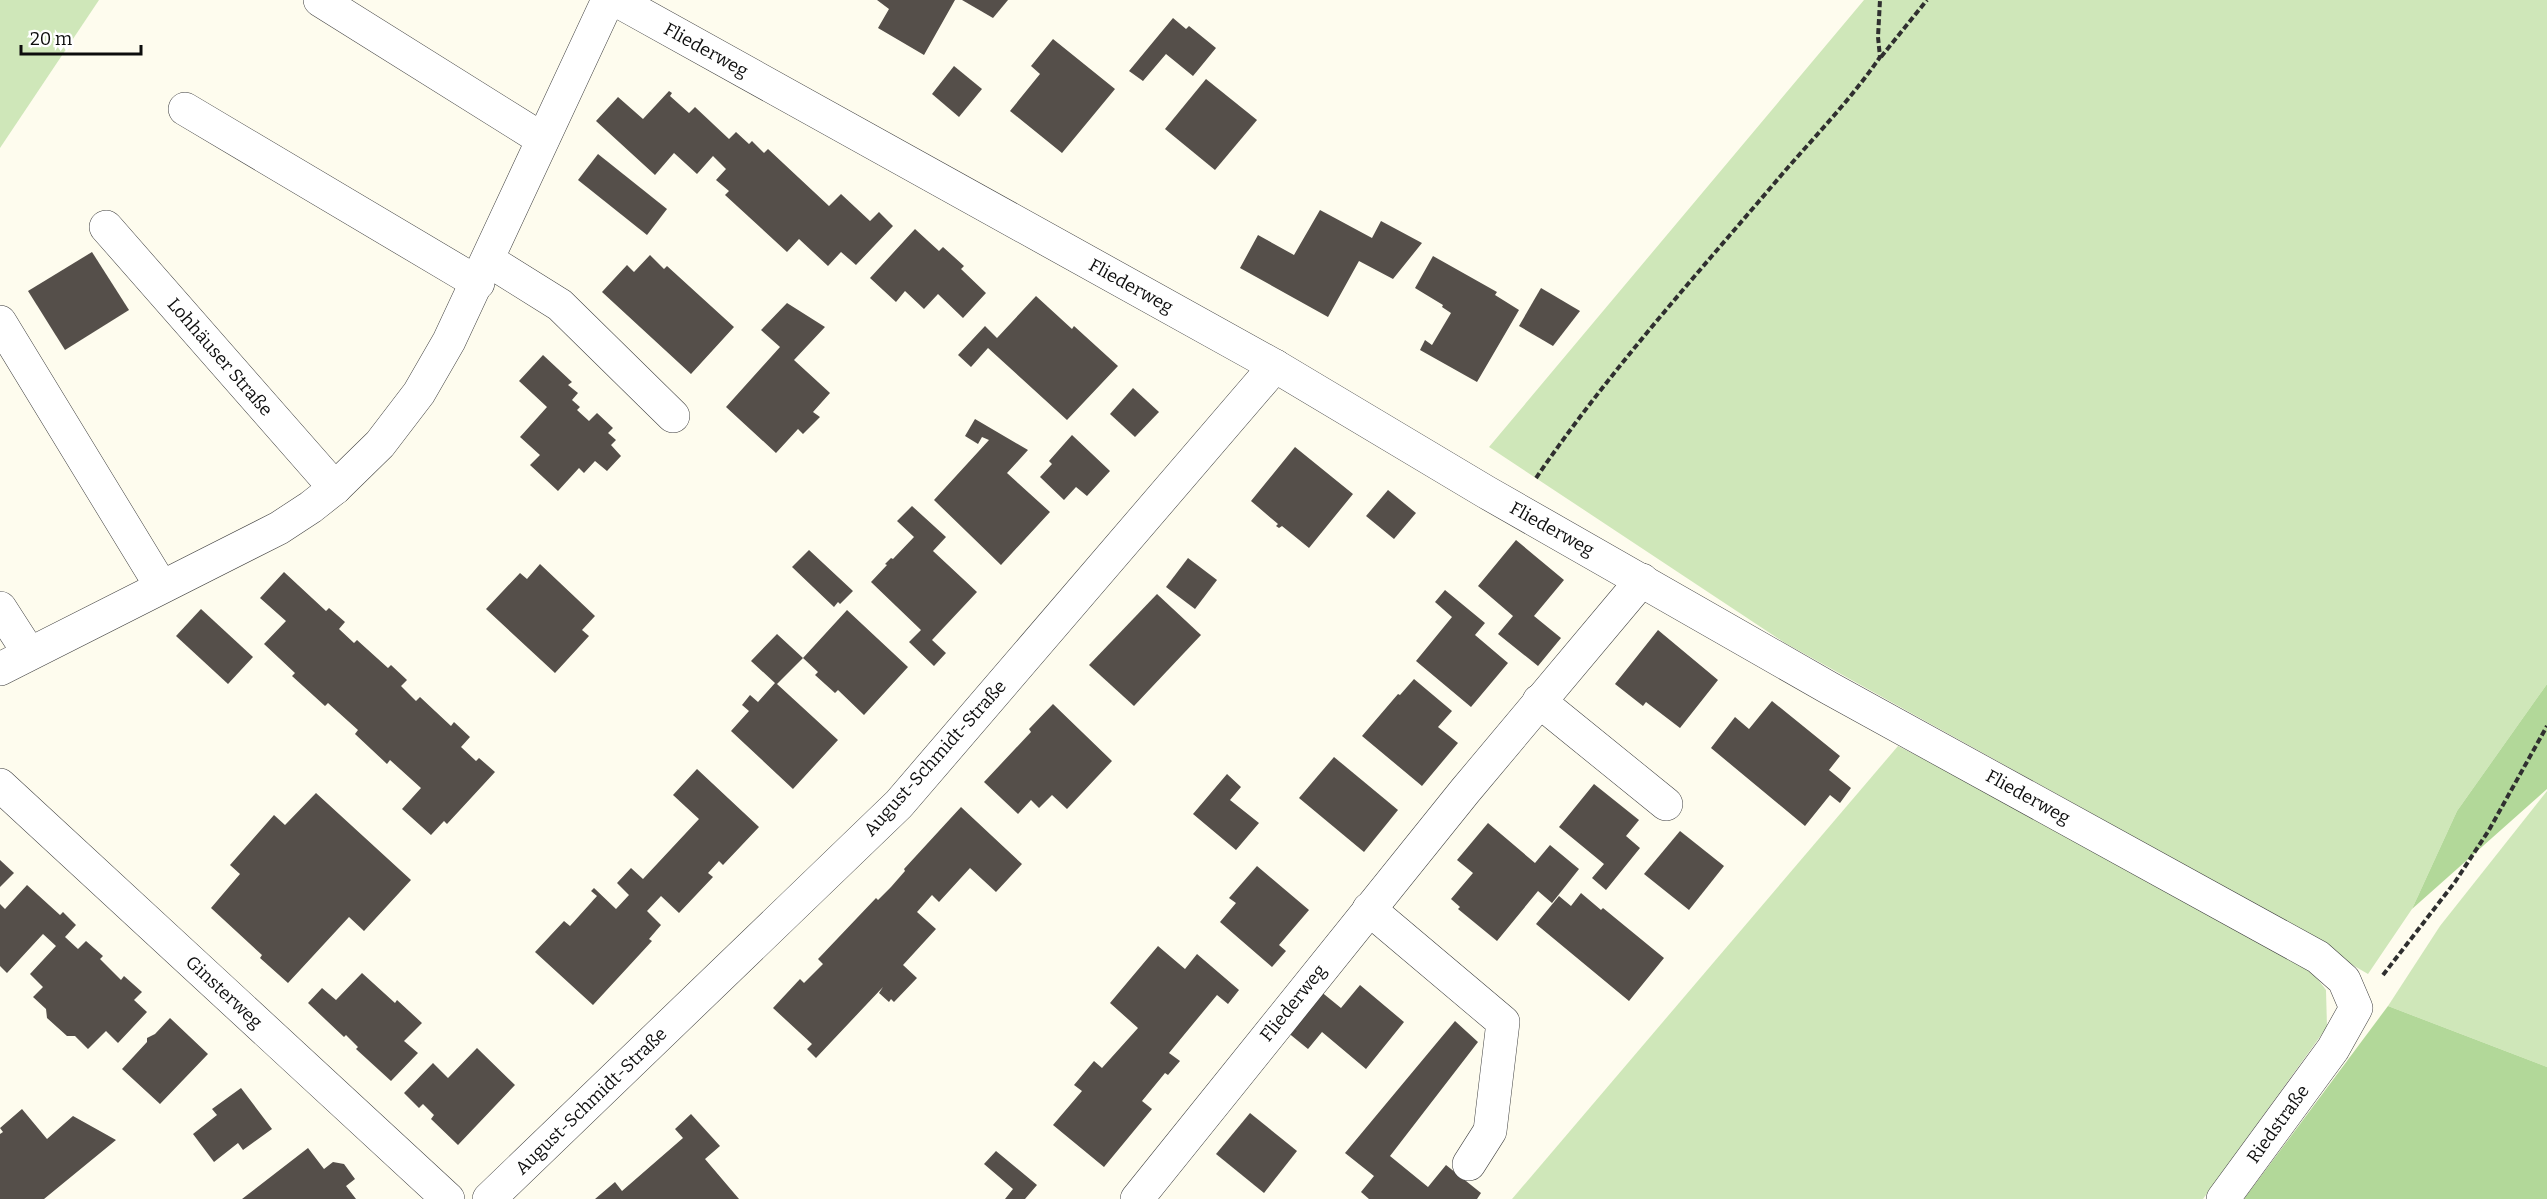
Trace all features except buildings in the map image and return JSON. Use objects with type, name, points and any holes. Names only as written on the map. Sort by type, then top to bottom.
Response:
[{"type":"street","points":[[320,0],[542,139]]},
{"type":"street","points":[[0,669],[279,528],[335,488],[380,444],[419,393],[449,341],[608,0]]},
{"type":"street","name":"Fliederweg","points":[[616,0],[1275,366],[1515,508],[1829,688],[2318,957],[2344,980],[2356,1008]]},
{"type":"street","points":[[185,109],[483,271],[560,305],[673,416]]},
{"type":"street","name":"Lohhäuser Straße","points":[[106,227],[335,488]]},
{"type":"street","points":[[0,322],[161,586]]},
{"type":"street","name":"August-Schmidt-Straße","points":[[489,1199],[899,804],[1275,366]]},
{"type":"street","name":"Fliederweg","points":[[1137,1199],[1539,700],[1642,580]]},
{"type":"street","points":[[0,608],[28,653]]},
{"type":"street","points":[[1539,700],[1666,804]]},
{"type":"street","name":"Ginsterweg","points":[[0,785],[448,1199]]},
{"type":"street","points":[[1369,909],[1503,1022],[1490,1131],[1469,1164]]},
{"type":"street","name":"Riedstraße","points":[[2223,1199],[2333,1049],[2356,1008]]},
{"type":"path","points":[[1880,0],[1878,37],[1880,57]]},
{"type":"path","points":[[1515,508],[1560,442],[1609,380],[1825,124],[1856,92],[1880,57],[1927,0]]},
{"type":"path","points":[[2356,1008],[2455,882],[2489,830],[2547,726]]},
{"type":"green space","points":[[0,0],[99,0],[0,148]]},
{"type":"green space","points":[[1864,0],[2547,0],[2547,684],[2457,811],[2412,909],[2368,974],[2098,817],[1785,643],[1489,447]]},
{"type":"green space","points":[[2547,684],[2547,789],[2412,909],[2457,811]]},
{"type":"green space","points":[[1898,746],[2075,836],[2307,965],[2326,990],[2327,1027],[2203,1199],[1512,1199]]},
{"type":"green space","points":[[2547,791],[2547,1067],[2388,1006],[2440,926]]},
{"type":"green space","points":[[2388,1006],[2547,1067],[2547,1199],[2244,1199]]}]
